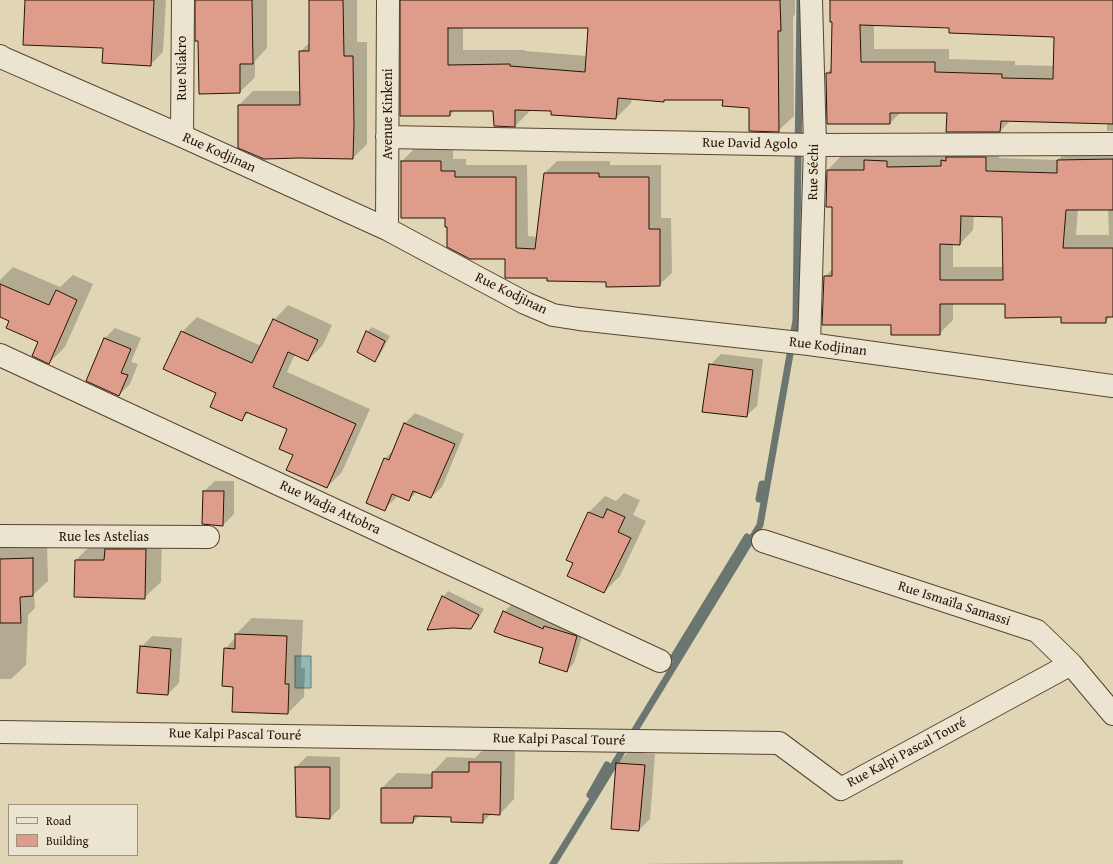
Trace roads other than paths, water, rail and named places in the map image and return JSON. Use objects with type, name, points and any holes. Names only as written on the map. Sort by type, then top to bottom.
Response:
[{"type":"street","name":"Rue Niakro","points":[[182,136],[183,0]]},
{"type":"street","name":"Avenue Kinkeni","points":[[387,229],[388,0]]},
{"type":"street","name":"Rue Séchi","points":[[809,344],[815,145],[811,0]]},
{"type":"street","name":"Rue Kodjinan","points":[[0,56],[182,136],[387,229],[525,303],[553,315],[809,344],[1113,386]]},
{"type":"street","name":"Rue David Agolo","points":[[387,137],[815,145],[1113,144]]},
{"type":"street","name":"Rue Wadja Attobra","points":[[0,355],[660,661]]},
{"type":"street","name":"Rue les Astelias","points":[[0,536],[208,537]]},
{"type":"street","name":"Rue Ismaïla Samassi","points":[[763,542],[1037,631],[1071,664],[1113,714]]},
{"type":"street","name":"Rue Kalpi Pascal Touré","points":[[0,732],[779,744],[841,788],[1071,664]]},
{"type":"water","points":[[295,656],[311,656],[311,688],[295,688]]},
{"type":"waterway","points":[[553,864],[760,525],[796,320],[800,0]]},
{"type":"waterway","points":[[759,499],[762,484]]},
{"type":"waterway","points":[[673,658],[747,537]]},
{"type":"waterway","points":[[590,795],[607,765]]}]
